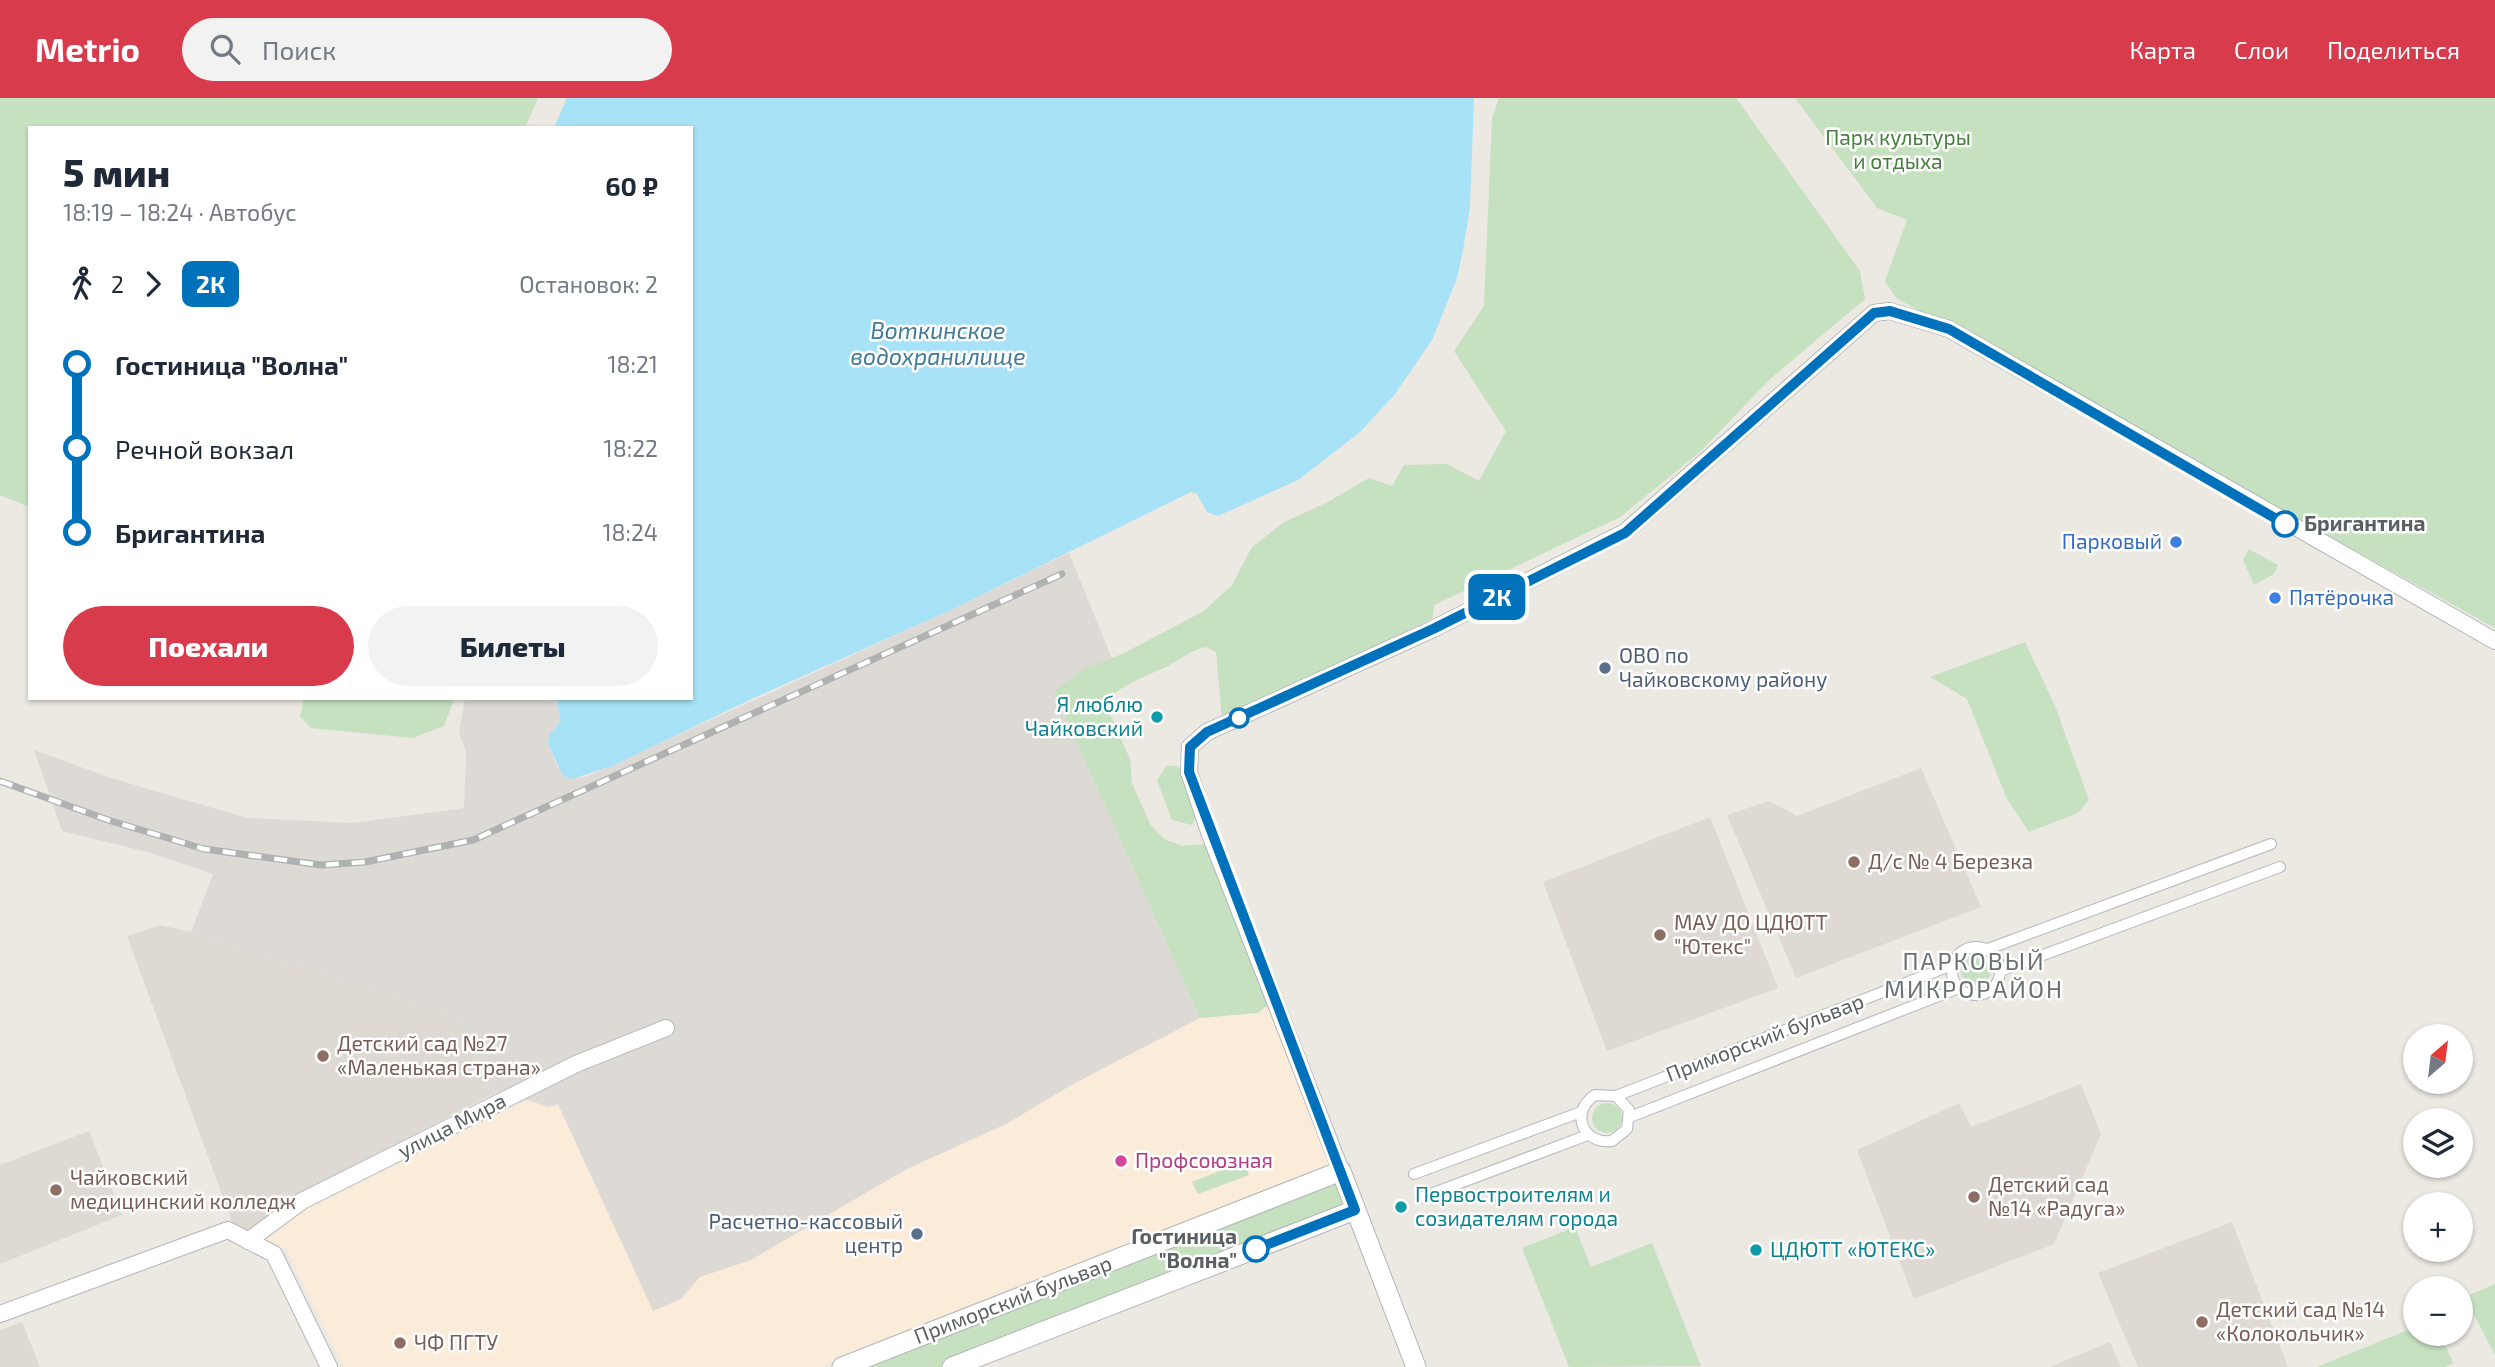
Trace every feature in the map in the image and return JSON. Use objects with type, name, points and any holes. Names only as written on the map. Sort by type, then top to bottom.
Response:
[{"type":"street","points":[[1416,1367],[1209,832],[1189,772],[1190,747],[1207,732],[1433,629],[1625,533],[1874,313],[1890,311],[1949,329],[2495,641]]},
{"type":"street","name":"Приморский бульвар","points":[[1414,1174],[1581,1112],[1595,1095],[1616,1096],[1952,965],[1958,954],[1969,947],[1987,949],[2271,844]]},
{"type":"street","points":[[2000,971],[2280,867]]},
{"type":"street","points":[[1952,965],[1952,978],[1959,988],[1970,995],[1983,994],[1997,983],[2000,971],[1997,957],[1987,949]]},
{"type":"street","points":[[1630,1117],[1959,988]]},
{"type":"street","name":"улица Мира","points":[[248,1241],[302,1201],[576,1064],[666,1028]]},
{"type":"street","points":[[1581,1112],[1581,1125],[1588,1135],[1599,1142],[1612,1141],[1623,1134],[1630,1117],[1626,1104],[1616,1096]]},
{"type":"street","points":[[1420,1198],[1588,1135]]},
{"type":"street","name":"Приморский бульвар","points":[[842,1367],[1341,1171]]},
{"type":"street","name":"Приморский бульвар","points":[[952,1367],[1355,1210]]},
{"type":"street","points":[[0,1314],[228,1230],[274,1254],[329,1367]]},
{"type":"shaded area","points":[[1069,553],[1115,666],[1054,691],[1200,1018],[1073,1084],[1006,1124],[907,1169],[751,1260],[700,1277],[681,1299],[653,1311],[558,1104],[549,1107],[527,1100],[520,1083],[491,1095],[458,1017],[191,932],[213,874],[147,852],[62,831],[34,750],[111,778],[247,818],[353,823],[464,808],[466,752],[459,732],[465,700],[555,700],[562,714],[561,721],[549,735],[548,744],[558,768],[584,778]]},
{"type":"shaded area","name":"Д/с № 4 Березка","points":[[1921,768],[1981,907],[1796,978],[1727,815],[1769,801],[1797,816]]},
{"type":"shaded area","name":"МАУ ДО ЦДЮТТ \"Ютекс\"","points":[[1710,817],[1778,988],[1607,1051],[1543,882]]},
{"type":"shaded area","name":"Детский сад №27 «Маленькая страна»","points":[[160,925],[191,932],[458,1017],[491,1095],[298,1194],[248,1233],[234,1227],[127,936]]},
{"type":"shaded area","points":[[1268,1005],[1330,1166],[822,1367],[344,1367],[287,1250],[262,1239],[309,1206],[527,1100],[549,1107],[558,1104],[581,1149],[681,1299],[699,1277],[907,1169],[1006,1124],[1073,1084],[1200,1018],[1258,1013]]},
{"type":"shaded area","name":"Детский сад №14 «Радуга»","points":[[2081,1084],[2101,1134],[2054,1244],[1914,1299],[1857,1150],[1959,1103],[1971,1127]]},
{"type":"shaded area","name":"Чайковский медицинский колледж","points":[[89,1131],[122,1215],[0,1264],[0,1165]]},
{"type":"shaded area","points":[[2232,1222],[2288,1367],[2138,1367],[2098,1273]]},
{"type":"shaded area","points":[[22,1322],[40,1367],[0,1367],[0,1330]]},
{"type":"shaded area","points":[[2110,1342],[2121,1367],[2050,1367]]},
{"type":"green space","points":[[0,98],[538,98],[526,126],[28,126],[28,506],[0,495]]},
{"type":"green space","points":[[1499,98],[1736,98],[1860,271],[1865,299],[1770,379],[1701,451],[1620,517],[1434,605],[1433,618],[1222,720],[1216,652],[1206,647],[1132,683],[1104,701],[1130,759],[1132,783],[1150,824],[1164,839],[1183,846],[1205,844],[1268,1005],[1258,1013],[1200,1018],[1054,691],[1084,669],[1122,654],[1204,611],[1232,585],[1252,547],[1284,522],[1326,503],[1369,478],[1392,486],[1404,465],[1447,464],[1479,481],[1506,431],[1454,351],[1484,306],[1492,118]]},
{"type":"green space","name":"Парк культуры и отдыха","points":[[1795,98],[2495,98],[2495,628],[1896,298],[1885,281],[1907,220],[1877,208]]},
{"type":"green space","points":[[2249,549],[2278,565],[2274,574],[2254,585],[2243,560]]},
{"type":"green space","points":[[2025,642],[2055,706],[2089,800],[2078,813],[2029,832],[2007,799],[1967,699],[1930,677]]},
{"type":"green space","points":[[304,700],[453,702],[444,726],[413,738],[311,728],[300,717]]},
{"type":"green space","points":[[1166,766],[1177,766],[1183,773],[1198,811],[1192,825],[1172,820],[1157,780]]},
{"type":"green space","points":[[1976,955],[1987,959],[1991,970],[1987,981],[1976,985],[1965,981],[1961,970],[1965,959]]},
{"type":"green space","points":[[1607,1103],[1618,1107],[1622,1118],[1618,1129],[1607,1133],[1596,1129],[1592,1118],[1596,1107]]},
{"type":"green space","points":[[1244,1161],[1249,1175],[1198,1194],[1192,1182]]},
{"type":"green space","points":[[1341,1171],[1355,1210],[952,1367],[842,1367]]},
{"type":"green space","points":[[1575,1227],[1591,1267],[1652,1243],[1701,1366],[1569,1367],[1522,1248]]},
{"type":"green space","points":[[2495,1284],[2495,1355],[2473,1312],[2473,1294]]},
{"type":"green space","points":[[2403,1332],[2403,1346],[2445,1346],[2453,1363],[2445,1367],[2317,1367]]},
{"type":"water","name":"Воткинское водохранилище","points":[[567,98],[1474,98],[1470,207],[1463,250],[1457,278],[1432,340],[1395,394],[1360,432],[1298,480],[1218,516],[1207,512],[1197,494],[1191,492],[951,610],[756,697],[612,766],[572,779],[563,776],[548,744],[549,735],[561,721],[556,700],[693,700],[693,126],[555,126]]},
{"type":"railway","points":[[0,781],[108,820],[204,849],[321,865],[365,862],[473,840],[1062,574]]},
{"type":"bus line","name":"2К","points":[[1256,1249],[1355,1210],[1209,832],[1189,772],[1190,747],[1207,732],[1433,629],[1625,533],[1874,313],[1890,311],[1949,329],[2285,524]]},
{"type":"place","name":"Бригантина","points":[[2285,524]]},
{"type":"place","name":"Парковый","points":[[2176,542]]},
{"type":"place","name":"Пятёрочка","points":[[2275,598]]},
{"type":"place","name":"ОВО по Чайковскому району","points":[[1605,668]]},
{"type":"place","name":"Я люблю Чайковский","points":[[1157,717]]},
{"type":"place","name":"Д/с № 4 Березка","points":[[1854,862]]},
{"type":"place","name":"МАУ ДО ЦДЮТТ \"Ютекс\"","points":[[1660,935]]},
{"type":"place","name":"Детский сад №27 «Маленькая страна»","points":[[323,1056]]},
{"type":"place","name":"Профсоюзная","points":[[1121,1161]]},
{"type":"place","name":"Чайковский медицинский колледж","points":[[56,1190]]},
{"type":"place","name":"Детский сад №14 «Радуга»","points":[[1974,1197]]},
{"type":"place","name":"Первостроителям и созидателям города","points":[[1401,1207]]},
{"type":"place","name":"Расчетно-кассовый центр","points":[[917,1234]]},
{"type":"place","name":"Гостиница \"Волна\"","points":[[1256,1249]]},
{"type":"place","name":"ЦДЮТТ «ЮТЕКС»","points":[[1756,1250]]},
{"type":"place","name":"Детский сад №14 «Колокольчик»","points":[[2202,1322]]},
{"type":"place","name":"ЧФ ПГТУ","points":[[400,1343]]},
{"type":"district","name":"ПАРКОВЫЙ МИКРОРАЙОН","points":[[1974,976]]}]
